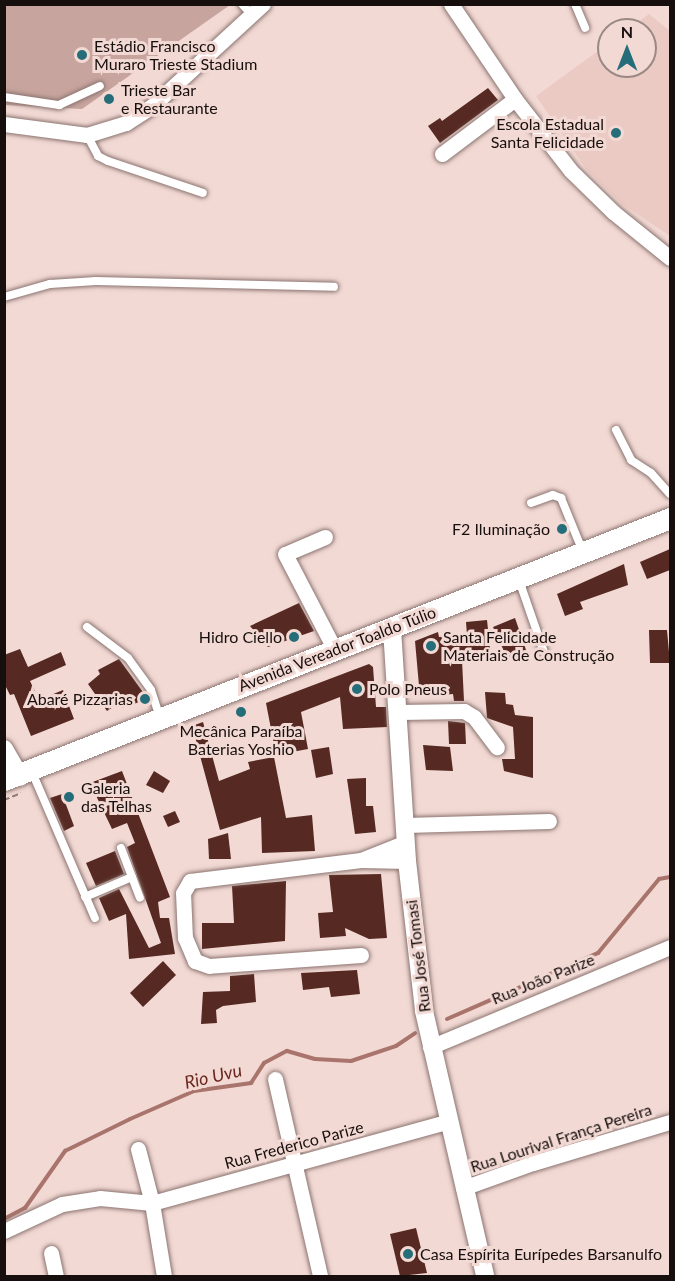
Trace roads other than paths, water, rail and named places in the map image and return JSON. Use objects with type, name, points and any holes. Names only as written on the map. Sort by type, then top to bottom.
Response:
[{"type":"main road","name":"Avenida Vereador Toaldo Túlio","points":[[18,775],[160,717],[392,629],[670,519]]},
{"type":"street","points":[[451,4],[515,99],[591,193],[670,258]]},
{"type":"street","points":[[4,124],[87,135],[126,123],[151,107],[252,8]]},
{"type":"street","points":[[442,154],[515,99]]},
{"type":"street","points":[[325,537],[285,554],[335,650]]},
{"type":"street","name":"Rua José Tomasi","points":[[392,629],[407,861],[430,1047],[446,1122],[485,1276]]},
{"type":"street","points":[[399,712],[464,711],[474,717],[497,747]]},
{"type":"street","points":[[4,749],[18,775]]},
{"type":"street","points":[[361,860],[405,834],[549,821]]},
{"type":"street","points":[[361,955],[209,966],[195,961],[185,938],[183,893],[190,881],[361,860],[407,861]]},
{"type":"street","name":"Rua João Parize","points":[[430,1047],[670,946]]},
{"type":"street","points":[[275,1079],[320,1276]]},
{"type":"street","name":"Rua Frederico Parize","points":[[152,1203],[446,1122]]},
{"type":"street","name":"Rua Lourival França Pereira","points":[[463,1188],[533,1163],[670,1122]]},
{"type":"street","points":[[138,1149],[152,1203],[164,1276]]},
{"type":"street","points":[[4,1231],[62,1204],[100,1198],[152,1203]]},
{"type":"street","points":[[51,1253],[56,1276]]},
{"type":"lane","points":[[574,4],[585,28]]},
{"type":"lane","points":[[4,97],[59,105],[100,86]]},
{"type":"lane","points":[[87,135],[99,156],[108,161],[203,193]]},
{"type":"lane","points":[[4,297],[50,284],[96,281],[334,287]]},
{"type":"lane","points":[[616,430],[631,460],[651,473],[670,494]]},
{"type":"lane","points":[[531,503],[553,495],[561,498],[583,553]]},
{"type":"lane","points":[[519,579],[544,652]]},
{"type":"lane","points":[[87,627],[128,658],[151,690],[160,717]]},
{"type":"lane","points":[[18,775],[85,897],[94,918]]},
{"type":"lane","points":[[121,848],[140,898]]},
{"type":"lane","points":[[85,897],[132,877]]},
{"type":"waterway","name":"Rio Uvu","points":[[447,1019],[598,953],[659,879],[670,877]]},
{"type":"waterway","name":"Rio Uvu","points":[[4,1219],[25,1208],[65,1151],[130,1119],[194,1091],[251,1083],[264,1063],[287,1051],[315,1059],[351,1061],[396,1046],[415,1033]]},
{"type":"place","name":"Estádio Francisco Muraro Trieste Stadium","points":[[82,55]]},
{"type":"place","name":"Trieste Bar e Restaurante","points":[[109,99]]},
{"type":"place","name":"Escola Estadual Santa Felicidade","points":[[616,133]]},
{"type":"place","name":"F2 Iluminação","points":[[562,529]]},
{"type":"place","name":"Hidro Ciello","points":[[294,637]]},
{"type":"place","name":"Santa Felicidade Materiais de Construção","points":[[431,646]]},
{"type":"place","name":"Polo Pneus","points":[[357,689]]},
{"type":"place","name":"Abaré Pizzarias","points":[[145,699]]},
{"type":"place","name":"Mecânica Paraíba Baterias Yoshio","points":[[241,712]]},
{"type":"place","name":"Galeria das Telhas","points":[[69,797]]},
{"type":"place","name":"Casa Espírita Eurípedes Barsanulfo","points":[[408,1254]]}]
